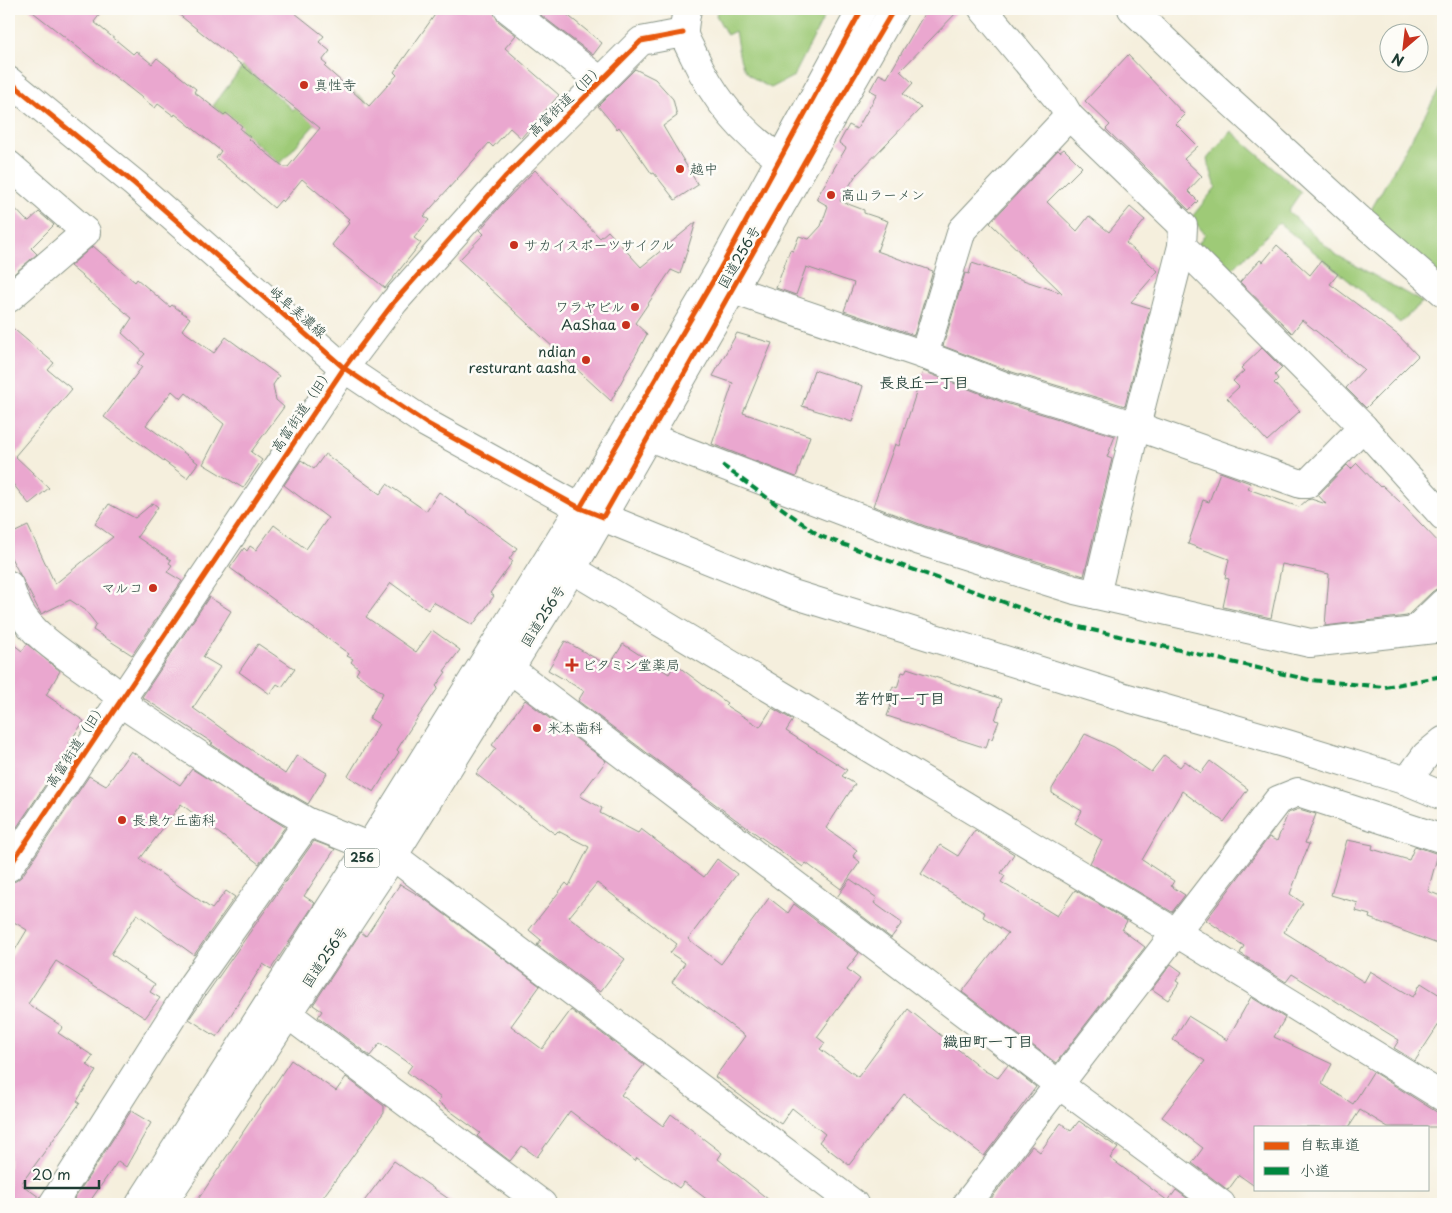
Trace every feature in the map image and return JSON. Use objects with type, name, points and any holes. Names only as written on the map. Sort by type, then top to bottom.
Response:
[{"type":"main road","points":[[508,9],[602,82]]},
{"type":"main road","name":"国道256号","points":[[140,1204],[381,852],[510,670],[572,569],[591,512],[649,437],[733,290],[862,9]]},
{"type":"main road","name":"国道256号","points":[[162,1204],[286,1013],[381,852],[591,512],[720,268],[894,9]]},
{"type":"main road","points":[[983,9],[1062,104],[1069,116],[1183,226],[1182,246],[1136,426],[1096,595]]},
{"type":"main road","points":[[1132,9],[1359,219],[1443,292]]},
{"type":"main road","points":[[685,21],[701,72],[728,112],[752,139],[790,165]]},
{"type":"main road","name":"高富街道（旧）","points":[[9,867],[344,368],[394,302],[506,176],[641,41],[685,21]]},
{"type":"main road","name":"岐阜美濃線","points":[[9,81],[135,184],[344,368],[426,423],[591,512],[792,594],[1010,663],[1407,782],[1443,796]]},
{"type":"main road","points":[[924,354],[962,230],[1069,116]]},
{"type":"main road","points":[[9,165],[86,232],[9,298]]},
{"type":"main road","points":[[1182,246],[1363,427],[1443,516]]},
{"type":"main road","points":[[733,290],[924,354],[1007,387],[1136,426],[1301,484],[1306,484],[1363,427]]},
{"type":"main road","points":[[649,437],[920,541],[1096,595],[1310,643],[1443,628]]},
{"type":"main road","points":[[572,569],[1175,932],[1443,1097]]},
{"type":"main road","points":[[9,585],[19,611],[40,634],[122,696],[133,711],[244,785],[308,822],[381,852],[854,1204]]},
{"type":"main road","points":[[1414,631],[1443,603]]},
{"type":"main road","points":[[510,670],[1058,1084],[1221,1204]]},
{"type":"main road","points":[[1407,782],[1426,756],[1443,741]]},
{"type":"main road","points":[[967,1204],[1278,800],[1298,792],[1443,839]]},
{"type":"main road","points":[[53,1204],[193,984],[308,822]]},
{"type":"main road","points":[[286,1013],[542,1204]]},
{"type":"green space","points":[[719,9],[828,9],[794,76],[771,88],[752,77],[743,66],[735,31],[727,35],[716,15]]},
{"type":"green space","points":[[243,66],[293,110],[327,71],[366,101],[336,139],[315,124],[280,164],[213,106]]},
{"type":"green space","points":[[1443,83],[1443,279],[1368,215]]},
{"type":"green space","points":[[1231,131],[1301,192],[1288,211],[1335,254],[1422,302],[1400,323],[1279,223],[1226,276],[1196,247],[1205,234],[1191,218],[1216,187],[1207,159]]},
{"type":"building","points":[[29,9],[104,9],[94,22],[133,54],[136,51],[152,64],[157,58],[196,89],[194,92],[242,126],[240,129],[250,137],[249,139],[284,167],[288,167],[320,128],[172,9],[290,9],[324,36],[319,42],[330,51],[322,61],[327,65],[325,67],[369,106],[397,75],[394,72],[439,9],[493,9],[498,21],[516,35],[505,48],[559,95],[521,138],[510,128],[493,147],[489,143],[424,216],[429,220],[414,238],[421,243],[385,288],[332,245],[349,223],[347,221],[349,219],[302,179],[283,202],[281,200],[274,208],[216,158],[221,151],[175,114],[174,116],[158,104],[155,108]]},
{"type":"building","points":[[533,9],[560,9],[602,43],[593,55]]},
{"type":"building","points":[[927,9],[960,9],[900,71],[913,83],[903,94],[921,108],[856,175],[840,201],[864,210],[864,213],[888,221],[877,251],[933,271],[914,335],[844,311],[854,283],[806,267],[796,295],[776,288],[790,250],[793,251],[799,236],[809,239],[821,226],[828,206],[816,199],[846,148],[839,143],[849,125],[857,129],[877,94],[870,90],[879,74],[887,78]]},
{"type":"building","points":[[1128,55],[1185,115],[1176,124],[1198,146],[1184,159],[1202,176],[1188,191],[1198,201],[1189,210],[1106,129],[1110,125],[1085,101]]},
{"type":"building","points":[[635,69],[655,79],[673,99],[677,116],[663,126],[698,185],[675,200],[654,173],[652,174],[619,127],[617,129],[598,106]]},
{"type":"building","points":[[1064,149],[1082,167],[1047,202],[1077,231],[1089,216],[1109,232],[1130,207],[1145,220],[1126,243],[1158,271],[1131,302],[1150,308],[1125,406],[1012,372],[943,346],[965,273],[969,274],[972,263],[1062,293],[990,223],[1058,150],[1060,152]]},
{"type":"building","points":[[535,170],[600,238],[608,231],[641,267],[696,222],[680,274],[671,270],[635,323],[647,334],[611,401],[459,260],[484,234],[480,230]]},
{"type":"building","points":[[9,202],[26,220],[29,221],[39,212],[54,225],[31,248],[37,254],[9,278]]},
{"type":"building","points":[[1277,245],[1310,275],[1321,261],[1338,274],[1330,284],[1398,335],[1418,356],[1366,408],[1346,388],[1364,369],[1302,320],[1292,333],[1240,282],[1260,260],[1263,262]]},
{"type":"building","points":[[93,246],[135,282],[137,279],[170,307],[172,305],[190,318],[182,330],[214,353],[226,337],[279,376],[273,385],[276,400],[284,407],[251,452],[262,460],[243,488],[203,464],[224,424],[186,393],[181,399],[172,391],[146,425],[198,463],[187,478],[104,417],[142,367],[137,363],[145,354],[122,333],[132,318],[70,266]]},
{"type":"building","points":[[9,325],[54,363],[48,370],[72,389],[15,456],[49,488],[29,504],[9,479]]},
{"type":"building","points":[[737,333],[772,343],[743,413],[810,436],[796,477],[712,444],[733,383],[713,376]]},
{"type":"building","points":[[1262,348],[1282,368],[1275,375],[1278,379],[1274,383],[1300,411],[1267,441],[1227,398],[1239,387],[1233,381],[1244,371],[1241,368]]},
{"type":"building","points":[[814,370],[863,386],[852,422],[802,406]]},
{"type":"building","points":[[923,371],[1002,402],[1115,436],[1107,457],[1112,459],[1084,576],[925,526],[873,506],[895,444],[899,446]]},
{"type":"building","points":[[325,454],[380,494],[387,484],[426,511],[439,492],[517,548],[509,559],[513,561],[490,593],[494,596],[473,625],[433,602],[428,610],[391,583],[366,617],[416,652],[432,630],[460,650],[444,671],[446,672],[436,686],[438,688],[408,732],[397,750],[399,752],[374,792],[348,776],[379,724],[369,718],[383,693],[356,674],[359,669],[351,662],[353,659],[347,656],[349,654],[230,568],[244,548],[247,551],[250,546],[256,550],[274,525],[306,549],[328,518],[284,485],[301,460],[314,469]]},
{"type":"building","points":[[1357,463],[1380,487],[1382,485],[1401,503],[1443,547],[1443,584],[1407,616],[1325,626],[1329,574],[1282,564],[1271,618],[1223,607],[1229,579],[1225,578],[1229,559],[1188,544],[1203,500],[1209,502],[1220,472],[1250,483],[1248,489],[1299,507],[1311,499],[1326,504],[1318,495],[1347,465],[1351,469]]},
{"type":"building","points":[[153,503],[158,507],[137,537],[171,560],[169,563],[172,565],[167,572],[182,581],[132,655],[93,630],[96,624],[85,610],[70,600],[41,614],[9,554],[9,535],[28,526],[55,584],[113,537],[95,524],[109,504],[135,518]]},
{"type":"building","points":[[209,597],[231,611],[203,657],[220,667],[193,708],[285,774],[297,755],[327,773],[308,804],[252,772],[211,744],[213,743],[142,697]]},
{"type":"building","points":[[9,641],[22,651],[27,644],[60,671],[46,695],[84,721],[69,743],[72,745],[9,839]]},
{"type":"building","points":[[565,641],[609,666],[623,644],[669,674],[675,664],[727,703],[725,705],[760,727],[772,708],[793,720],[786,731],[847,770],[842,776],[855,784],[826,828],[857,850],[853,856],[860,862],[841,889],[806,863],[803,867],[735,819],[578,701],[584,691],[548,670]]},
{"type":"building","points":[[258,644],[295,669],[282,687],[277,684],[270,694],[239,672]]},
{"type":"building","points":[[907,668],[1002,699],[995,720],[999,721],[992,739],[989,738],[986,748],[887,716],[891,705],[887,704],[893,686],[897,688],[902,672],[905,673]]},
{"type":"building","points":[[525,700],[606,761],[580,796],[602,808],[600,813],[638,833],[641,829],[704,877],[717,859],[737,874],[688,939],[721,964],[769,898],[788,913],[794,904],[859,953],[847,969],[860,979],[817,1037],[825,1043],[820,1049],[858,1077],[908,1009],[985,1071],[998,1078],[1008,1065],[1036,1087],[984,1156],[904,1094],[849,1165],[819,1142],[825,1134],[792,1108],[781,1124],[757,1108],[715,1077],[745,1036],[672,982],[685,963],[670,953],[677,944],[597,883],[569,917],[625,959],[600,992],[537,945],[541,940],[529,930],[566,883],[569,886],[589,847],[558,831],[555,834],[476,774],[496,748],[492,745]]},
{"type":"building","points":[[1085,734],[1114,747],[1151,772],[1164,755],[1180,767],[1185,761],[1201,773],[1210,761],[1248,789],[1224,822],[1182,791],[1142,860],[1174,881],[1171,886],[1185,895],[1172,912],[1090,863],[1102,840],[1075,823],[1082,811],[1052,793],[1052,789]]},
{"type":"building","points":[[131,751],[180,785],[192,769],[285,827],[259,864],[181,804],[140,859],[212,909],[226,891],[235,897],[194,955],[137,914],[111,954],[155,984],[150,992],[160,998],[145,1018],[56,961],[28,1004],[63,1027],[58,1033],[93,1056],[87,1065],[96,1071],[77,1101],[80,1103],[21,1184],[39,1197],[38,1204],[9,1204],[9,960],[27,930],[9,919],[9,882],[16,881],[22,876],[89,776],[106,786]]},
{"type":"building","points":[[1299,809],[1316,814],[1305,843],[1309,844],[1290,894],[1303,903],[1284,932],[1364,982],[1370,971],[1413,997],[1421,983],[1443,997],[1443,1018],[1415,1061],[1394,1048],[1399,1040],[1292,974],[1286,982],[1240,953],[1244,946],[1206,920],[1269,837],[1277,841],[1288,813]]},
{"type":"building","points":[[975,830],[1014,854],[1001,873],[1005,876],[1001,882],[1057,916],[1075,890],[1127,921],[1122,930],[1145,947],[1056,1063],[962,992],[1008,933],[983,917],[985,913],[921,874],[940,845],[958,856]]},
{"type":"building","points":[[1347,840],[1373,845],[1372,849],[1409,860],[1415,846],[1438,854],[1428,891],[1443,897],[1443,946],[1369,918],[1370,915],[1356,911],[1358,903],[1331,895]]},
{"type":"building","points":[[314,841],[335,849],[304,896],[315,903],[271,969],[263,964],[217,1037],[189,1019]]},
{"type":"building","points":[[850,879],[877,898],[874,903],[902,923],[891,938],[837,897]]},
{"type":"building","points":[[400,884],[423,898],[540,986],[511,1026],[542,1049],[571,1010],[644,1065],[621,1095],[663,1126],[671,1114],[722,1153],[718,1159],[774,1204],[713,1204],[684,1182],[679,1188],[637,1158],[635,1161],[570,1111],[537,1157],[522,1146],[510,1161],[477,1136],[480,1133],[438,1102],[441,1098],[407,1072],[412,1065],[380,1043],[370,1056],[318,1017],[322,1011],[313,1005],[361,932],[366,936]]},
{"type":"building","points":[[1171,964],[1182,972],[1176,981],[1179,983],[1168,1000],[1152,989]]},
{"type":"building","points":[[1251,997],[1285,1018],[1274,1037],[1332,1064],[1322,1084],[1353,1104],[1373,1072],[1443,1116],[1443,1127],[1386,1126],[1360,1110],[1350,1126],[1254,1126],[1254,1186],[1239,1175],[1228,1190],[1192,1163],[1203,1148],[1162,1117],[1205,1061],[1173,1040],[1188,1016],[1227,1040]]},
{"type":"building","points":[[291,1060],[336,1091],[346,1077],[384,1106],[384,1113],[318,1204],[195,1204]]},
{"type":"building","points":[[131,1111],[151,1123],[126,1167],[118,1161],[88,1204],[71,1204]]},
{"type":"building","points":[[1079,1121],[1118,1148],[1110,1158],[1168,1201],[1176,1190],[1195,1204],[987,1204],[1032,1146],[1040,1152],[1061,1123],[1071,1131]]},
{"type":"building","points":[[394,1161],[456,1204],[362,1204]]},
{"type":"marked path","points":[[722,465],[820,536],[1062,623],[1310,680],[1385,687],[1443,676]]},
{"type":"cycle path","points":[[580,508],[720,269],[862,9]]},
{"type":"cycle path","points":[[9,81],[135,184],[344,368],[426,423],[580,508],[603,517],[823,129],[894,9]]},
{"type":"cycle path","points":[[9,867],[344,368],[394,302],[506,176],[641,41],[683,33]]},
{"type":"place","name":"真性寺","points":[[304,85]]},
{"type":"place","name":"越中","points":[[680,169]]},
{"type":"place","name":"高山ラーメン","points":[[831,195]]},
{"type":"place","name":"サカイスポーツサイクル","points":[[514,245]]},
{"type":"place","name":"ワラヤビル","points":[[635,307]]},
{"type":"place","name":"AaShaa","points":[[626,325]]},
{"type":"place","name":"ndian resturant aasha","points":[[586,360]]},
{"type":"place","name":"マルコ","points":[[153,588]]},
{"type":"place","name":"ビタミン堂薬局","points":[[572,665]]},
{"type":"place","name":"米本歯科","points":[[537,728]]},
{"type":"place","name":"長良ケ丘歯科","points":[[122,820]]},
{"type":"district","name":"長良丘一丁目","points":[[924,383]]},
{"type":"district","name":"若竹町一丁目","points":[[900,699]]},
{"type":"district","name":"織田町一丁目","points":[[988,1042]]}]
